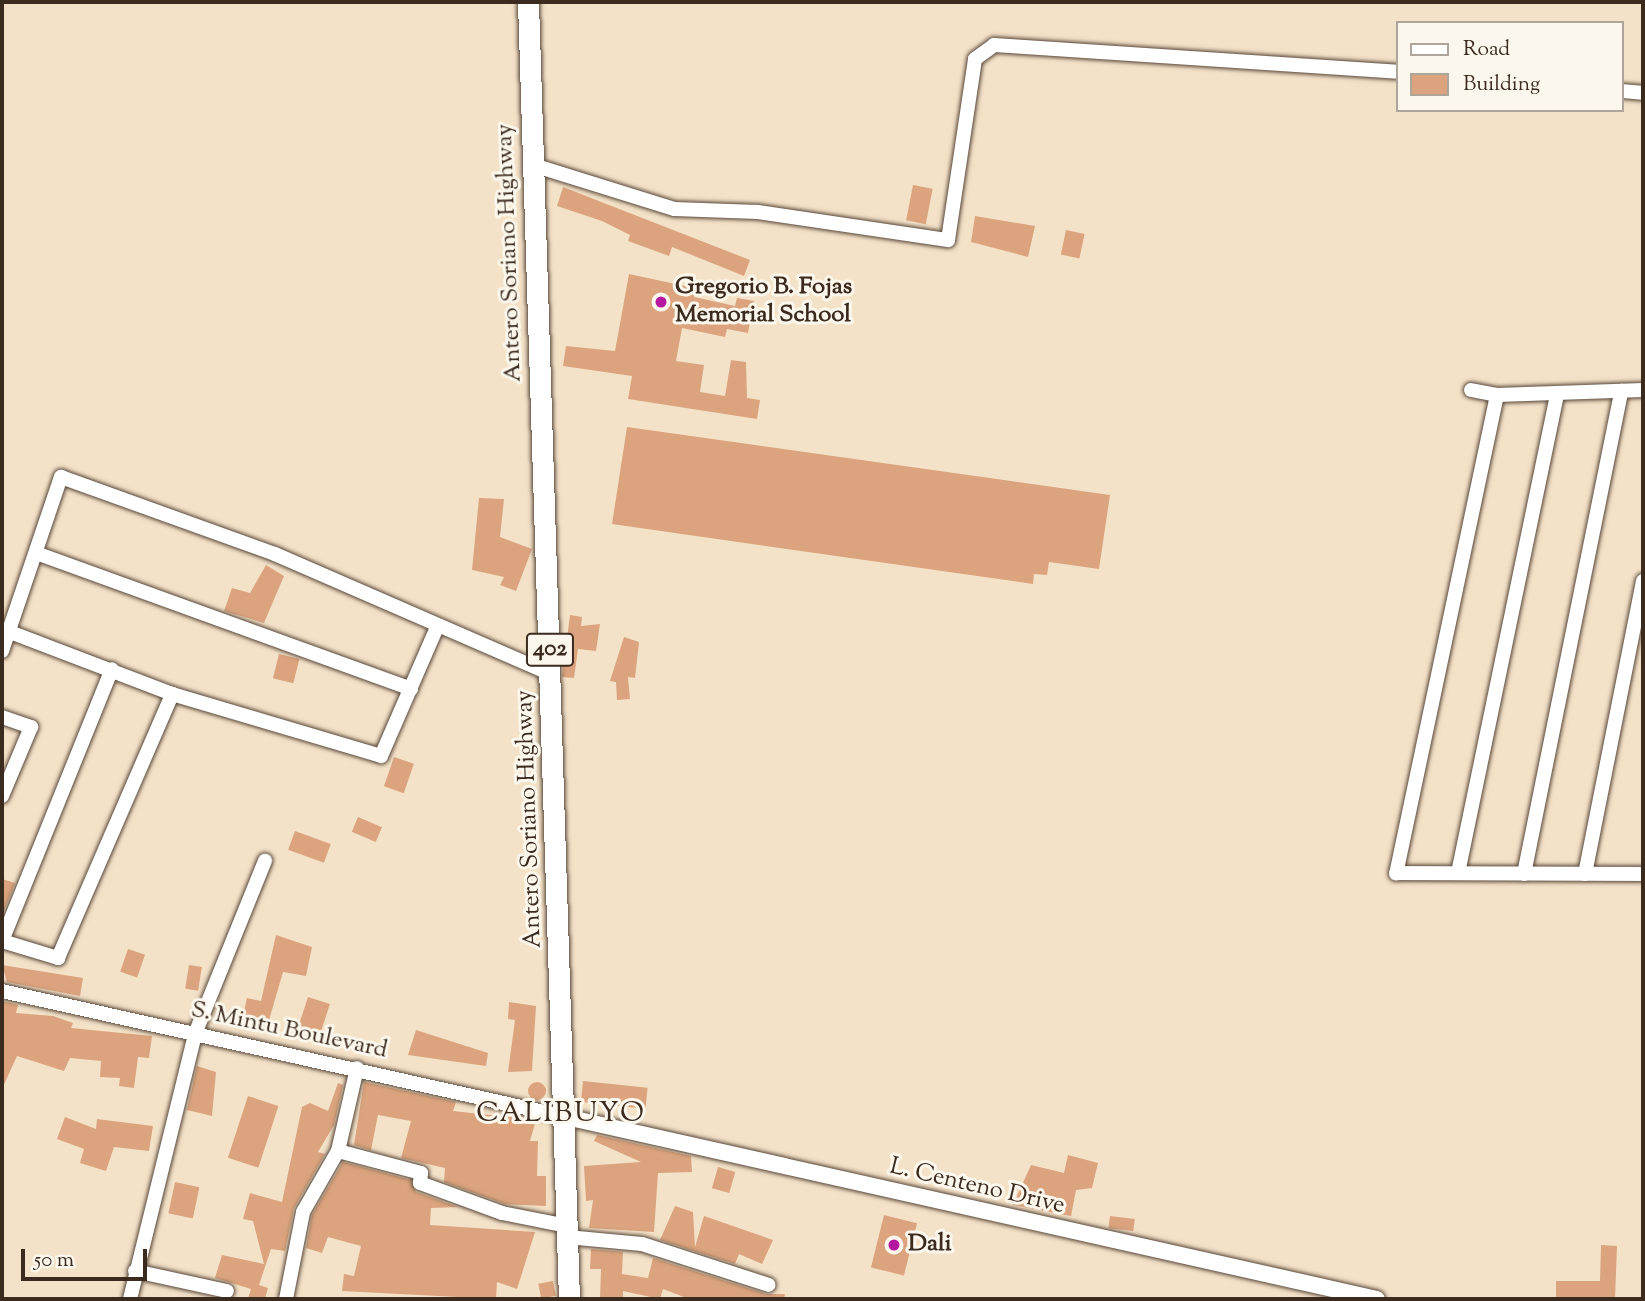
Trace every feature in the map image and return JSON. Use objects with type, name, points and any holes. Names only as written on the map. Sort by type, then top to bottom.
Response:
[{"type":"main road","name":"Antero Soriano Highway","points":[[528,2],[566,1116],[569,1299]]},
{"type":"street","points":[[533,165],[674,209],[758,212],[948,240],[975,59],[994,46],[1396,72]]},
{"type":"street","points":[[1624,91],[1643,93]]},
{"type":"street","points":[[1471,390],[1497,395],[1643,390]]},
{"type":"street","points":[[1524,874],[1621,391]]},
{"type":"street","points":[[1458,873],[1557,394]]},
{"type":"street","points":[[1497,395],[1396,873],[1643,874]]},
{"type":"street","points":[[2,651],[61,477],[87,482],[551,674]]},
{"type":"street","points":[[36,553],[411,689]]},
{"type":"street","points":[[1585,874],[1643,581]]},
{"type":"street","points":[[10,632],[172,694],[381,756],[437,627]]},
{"type":"street","points":[[112,669],[2,941],[58,958],[172,694]]},
{"type":"street","points":[[2,717],[31,727],[2,796]]},
{"type":"street","points":[[130,1299],[195,1034],[265,861]]},
{"type":"street","name":"S. Mintu Boulevard","points":[[2,991],[566,1116]]},
{"type":"street","points":[[286,1299],[303,1212],[338,1151],[357,1068]]},
{"type":"street","name":"L. Centeno Drive","points":[[566,1116],[1377,1299]]},
{"type":"street","points":[[338,1151],[421,1173],[420,1183],[502,1213],[567,1231],[642,1244],[769,1285]]},
{"type":"street","points":[[135,1271],[227,1291]]},
{"type":"building","points":[[913,185],[933,189],[926,224],[906,220]]},
{"type":"building","points":[[563,187],[750,260],[744,276],[672,247],[669,256],[628,241],[630,235],[602,221],[557,206]]},
{"type":"building","points":[[975,216],[1035,226],[1028,257],[971,242]]},
{"type":"building","points":[[1066,230],[1085,234],[1079,258],[1061,254]]},
{"type":"building","points":[[629,274],[694,288],[694,297],[735,306],[737,298],[754,301],[748,333],[727,329],[725,337],[682,328],[676,361],[704,365],[700,392],[725,396],[731,360],[746,362],[747,398],[760,400],[757,419],[628,399],[632,376],[563,366],[566,346],[615,351]]},
{"type":"building","points":[[627,427],[1110,495],[1099,569],[1049,562],[1047,575],[1034,574],[1033,584],[612,524]]},
{"type":"building","points":[[479,498],[504,499],[500,537],[532,549],[516,591],[500,585],[504,577],[472,570]]},
{"type":"building","points":[[266,565],[284,576],[264,623],[224,611],[232,588],[250,593]]},
{"type":"building","points":[[570,615],[582,617],[581,626],[600,624],[596,651],[578,649],[574,678],[562,677]]},
{"type":"building","points":[[624,637],[639,642],[635,678],[628,677],[630,699],[617,700],[616,682],[610,681]]},
{"type":"building","points":[[279,654],[299,659],[293,683],[273,678]]},
{"type":"building","points":[[394,757],[414,764],[404,793],[384,786]]},
{"type":"building","points":[[358,817],[382,827],[376,842],[352,832]]},
{"type":"building","points":[[295,831],[331,844],[324,863],[288,850]]},
{"type":"building","points":[[2,879],[15,883],[2,916]]},
{"type":"building","points":[[276,935],[312,947],[306,976],[283,972],[267,1027],[242,1020],[247,998],[261,1001]]},
{"type":"building","points":[[128,949],[145,955],[137,978],[120,972]]},
{"type":"building","points":[[2,965],[83,978],[80,996],[7,982]]},
{"type":"building","points":[[189,965],[202,967],[198,991],[185,989]]},
{"type":"building","points":[[308,997],[330,1004],[321,1033],[299,1026]]},
{"type":"building","points":[[2,1001],[18,1005],[16,1013],[53,1016],[73,1023],[71,1028],[152,1036],[149,1058],[138,1057],[134,1088],[119,1086],[120,1078],[100,1077],[101,1061],[70,1058],[64,1071],[17,1056],[2,1089]]},
{"type":"building","points":[[509,1002],[536,1006],[532,1071],[508,1072],[515,1020],[508,1019]]},
{"type":"building","points":[[416,1030],[488,1053],[486,1066],[408,1055]]},
{"type":"building","points":[[197,1066],[216,1072],[212,1116],[187,1110]]},
{"type":"building","points":[[583,1081],[648,1088],[645,1109],[581,1102]]},
{"type":"building","points":[[364,1082],[456,1102],[453,1111],[536,1120],[530,1141],[538,1141],[537,1176],[546,1176],[546,1206],[505,1204],[444,1182],[445,1168],[401,1158],[411,1121],[378,1115],[371,1150],[354,1145]]},
{"type":"building","points":[[533,1082],[541,1082],[546,1091],[544,1098],[533,1100],[528,1095],[528,1087]]},
{"type":"building","points":[[338,1083],[343,1085],[334,1125],[318,1152],[325,1154],[294,1208],[285,1251],[271,1249],[259,1285],[268,1288],[265,1299],[248,1299],[251,1289],[215,1278],[222,1255],[264,1264],[253,1221],[243,1219],[250,1193],[282,1202],[302,1107],[310,1103],[328,1111]]},
{"type":"building","points":[[248,1096],[278,1106],[258,1168],[228,1158]]},
{"type":"building","points":[[65,1117],[96,1129],[97,1119],[153,1126],[149,1151],[114,1147],[106,1171],[80,1163],[84,1149],[57,1139]]},
{"type":"building","points":[[597,1135],[691,1156],[692,1172],[658,1173],[654,1232],[589,1228],[593,1200],[586,1201],[584,1166],[641,1162],[594,1141]]},
{"type":"building","points":[[1068,1155],[1098,1163],[1092,1188],[1076,1190],[1071,1216],[1013,1205],[1031,1165],[1064,1173]]},
{"type":"building","points":[[343,1162],[411,1180],[416,1192],[458,1207],[431,1208],[430,1225],[535,1232],[517,1289],[497,1282],[496,1299],[342,1291],[344,1274],[354,1276],[361,1246],[328,1237],[322,1253],[306,1248],[312,1215]]},
{"type":"building","points":[[718,1167],[735,1172],[729,1193],[712,1188]]},
{"type":"building","points":[[175,1182],[199,1187],[193,1218],[168,1213]]},
{"type":"building","points":[[675,1206],[693,1212],[695,1247],[704,1216],[773,1240],[762,1264],[739,1254],[735,1264],[660,1240]]},
{"type":"building","name":"Dali","points":[[884,1215],[917,1223],[904,1276],[871,1267]]},
{"type":"building","points":[[1110,1216],[1135,1219],[1133,1231],[1109,1228]]},
{"type":"building","points":[[1601,1245],[1617,1246],[1615,1299],[1556,1299],[1556,1281],[1600,1281]]},
{"type":"building","points":[[591,1249],[623,1252],[622,1274],[648,1278],[653,1258],[766,1294],[785,1294],[784,1299],[689,1299],[663,1289],[660,1299],[623,1291],[623,1299],[600,1299],[601,1269],[590,1269]]},
{"type":"building","points":[[553,1281],[556,1296],[541,1299],[538,1284]]},
{"type":"place","name":"Gregorio B. Fojas Memorial School","points":[[661,302]]},
{"type":"place","name":"Dali","points":[[894,1245]]},
{"type":"district","name":"CALIBUYO","points":[[561,1114]]}]
